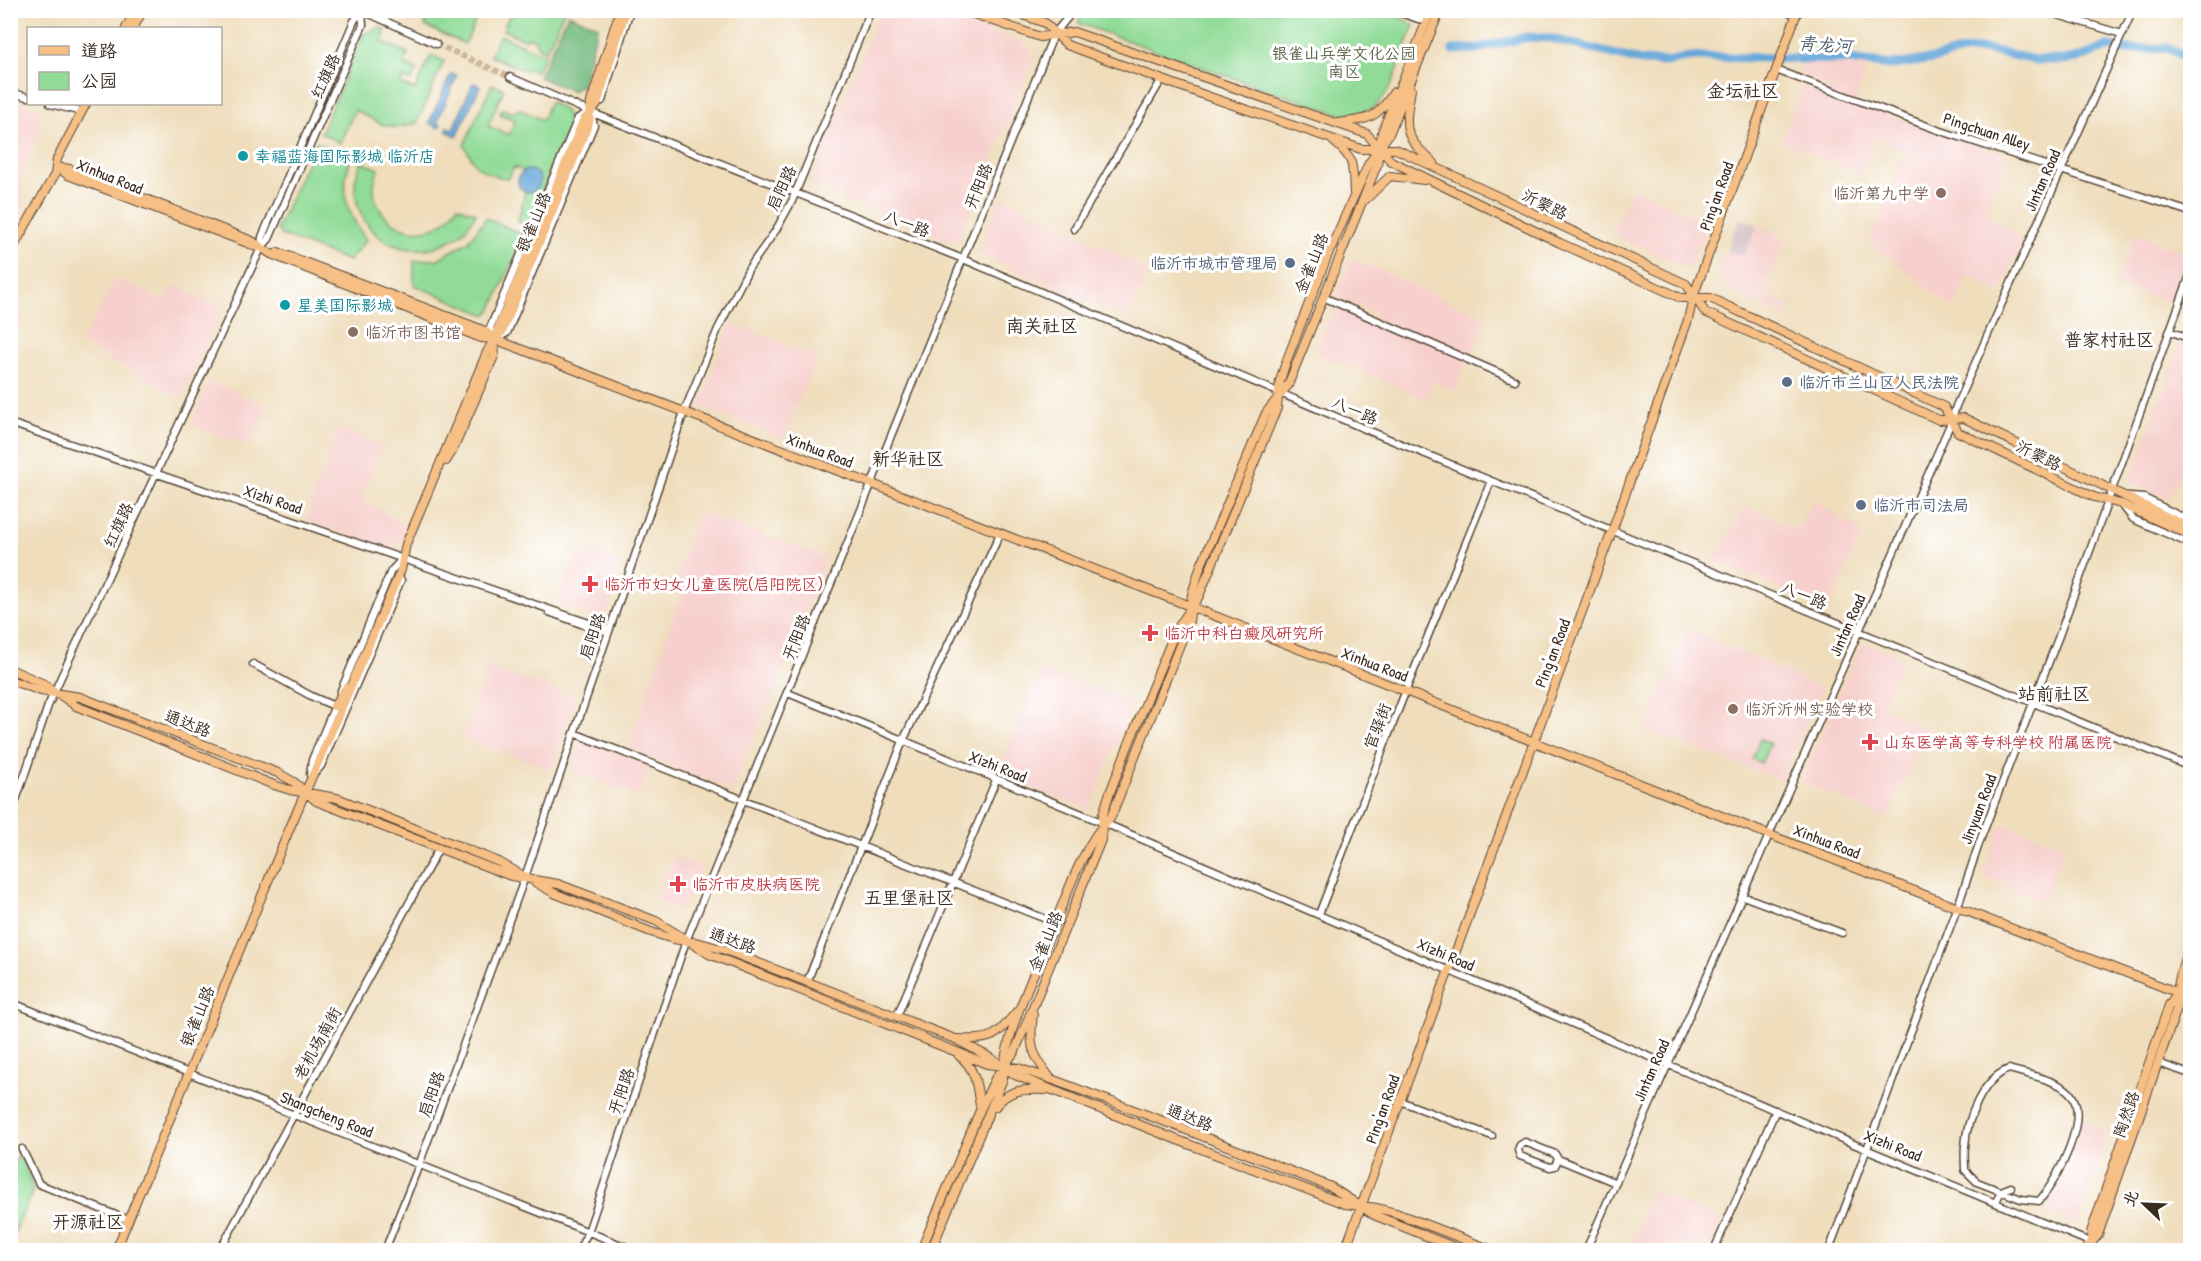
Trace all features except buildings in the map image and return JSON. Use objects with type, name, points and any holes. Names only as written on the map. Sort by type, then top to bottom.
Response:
[{"type":"main road","points":[[134,27],[142,10]]},
{"type":"main road","name":"银雀山路","points":[[590,112],[618,10]]},
{"type":"main road","name":"银雀山路","points":[[116,1251],[349,686],[401,570],[406,544],[494,339],[583,121],[597,104],[626,10]]},
{"type":"main road","name":"沂蒙路","points":[[962,10],[1040,37],[1074,32],[1367,134],[1391,161],[1430,181],[1680,298],[1710,298],[1944,407],[1958,432],[2094,497],[2108,501],[2123,501]]},
{"type":"main road","name":"沂蒙路","points":[[1009,10],[1045,23],[1067,45],[1362,149],[1396,149],[1440,168],[1686,284],[1705,312],[1939,420],[1964,418],[2111,490],[2123,501]]},
{"type":"main road","name":"金雀山路","points":[[1409,76],[1431,10]]},
{"type":"main road","name":"金雀山路","points":[[1280,393],[1288,385],[1377,165],[1382,132],[1440,10]]},
{"type":"main road","points":[[127,27],[135,11]]},
{"type":"main road","name":"Ping'an Road","points":[[1345,1251],[1612,531],[1688,320],[1693,297],[1798,13]]},
{"type":"main road","points":[[1335,124],[1368,119],[1382,110],[1409,76]]},
{"type":"main road","points":[[1409,76],[1406,123],[1415,146],[1440,168]]},
{"type":"main road","points":[[10,253],[55,174],[57,159],[86,105]]},
{"type":"main road","points":[[10,244],[51,171],[61,162],[91,105]]},
{"type":"main road","points":[[1327,136],[1347,152],[1352,161],[1354,193]]},
{"type":"main road","name":"金雀山路","points":[[921,1251],[981,1108],[996,1077],[1015,1051],[1101,840],[1103,814],[1130,741],[1175,632],[1199,596],[1239,504],[1277,408],[1280,381],[1286,362],[1354,193],[1379,148]]},
{"type":"main road","name":"Xinhua Road","points":[[56,167],[68,175],[250,246],[261,248],[482,338],[494,339],[1191,606],[1770,835],[2176,992]]},
{"type":"main road","points":[[1361,203],[1390,177],[1430,181]]},
{"type":"main road","name":"银雀山路","points":[[402,559],[495,354],[494,339]]},
{"type":"main road","points":[[2123,501],[2190,528]]},
{"type":"main road","points":[[2123,501],[2190,535]]},
{"type":"main road","name":"通达路","points":[[10,669],[44,684],[76,706],[274,785],[337,798],[413,826],[499,862],[525,877]]},
{"type":"main road","name":"通达路","points":[[10,680],[41,691],[80,697],[268,769],[294,782],[316,801],[512,876],[558,884],[656,921],[686,942],[709,954],[987,1064],[1051,1078],[1331,1187],[1374,1215],[1461,1251]]},
{"type":"main road","points":[[349,686],[350,699]]},
{"type":"main road","points":[[334,706],[349,686]]},
{"type":"main road","name":"金雀山路","points":[[931,1251],[1003,1079],[1003,1066],[1022,1005],[1087,849],[1104,823]]},
{"type":"main road","name":"通达路","points":[[686,942],[700,943],[725,950],[955,1039],[1015,1075],[1322,1196],[1345,1204],[1396,1213],[1492,1251]]},
{"type":"main road","name":"陶然路","points":[[2085,1251],[2092,1247],[2098,1235],[2158,1064],[2176,1008],[2179,976],[2190,942]]},
{"type":"main road","name":"陶然路","points":[[2092,1247],[2091,1232],[2094,1222],[2169,1005],[2187,978],[2190,967]]},
{"type":"main road","points":[[955,1039],[975,1040],[998,1035],[1022,1005]]},
{"type":"main road","points":[[1034,1005],[1029,1042],[1040,1065],[1051,1078]]},
{"type":"main road","points":[[948,1049],[965,1060],[975,1076],[981,1108]]},
{"type":"main road","points":[[987,1118],[1006,1094],[1024,1089],[1052,1090]]},
{"type":"street","points":[[494,339],[507,333],[594,126],[590,112],[600,105],[630,10]]},
{"type":"street","name":"启阳路","points":[[385,1251],[525,877],[684,412],[718,329],[749,268],[776,230],[795,193],[871,10]]},
{"type":"street","name":"开阳路","points":[[579,1251],[588,1232],[686,942],[1054,34],[1074,10]]},
{"type":"street","points":[[1392,10],[1427,22]]},
{"type":"street","points":[[1783,10],[1798,13]]},
{"type":"street","points":[[2041,10],[2122,34]]},
{"type":"street","name":"Jintan Road","points":[[1586,1251],[1952,420],[1956,406],[2133,10]]},
{"type":"street","points":[[361,11],[436,44]]},
{"type":"street","name":"红旗路","points":[[10,818],[55,692],[261,248],[262,237],[354,21],[361,11]]},
{"type":"street","name":"Pingchuan Alley","points":[[1777,67],[1938,130],[2190,212]]},
{"type":"street","name":"八一路","points":[[510,77],[590,112],[963,259],[1491,481],[2190,767]]},
{"type":"street","points":[[1074,229],[1162,79]]},
{"type":"street","points":[[10,92],[27,97]]},
{"type":"street","points":[[54,105],[82,112]]},
{"type":"street","name":"Jinyuan Road","points":[[1829,1251],[2190,275]]},
{"type":"street","points":[[1323,297],[1515,380]]},
{"type":"street","points":[[2170,331],[2190,339]]},
{"type":"street","name":"Xizhi Road","points":[[10,423],[609,630]]},
{"type":"street","name":"官驿街","points":[[1319,914],[1406,690],[1491,481]]},
{"type":"street","points":[[2190,520],[2144,498],[2123,501],[2133,519],[2190,544]]},
{"type":"street","points":[[807,982],[903,741],[1000,534]]},
{"type":"street","points":[[312,775],[321,766],[404,571],[402,559]]},
{"type":"street","points":[[312,775],[312,760],[334,706],[391,571],[402,559]]},
{"type":"street","points":[[254,664],[311,696],[334,706]]},
{"type":"street","name":"Xizhi Road","points":[[788,693],[1449,969],[1668,1065],[1996,1202],[2092,1247]]},
{"type":"street","points":[[574,733],[1056,923]]},
{"type":"street","points":[[897,1016],[996,780]]},
{"type":"street","name":"老机场南街","points":[[220,1251],[439,848]]},
{"type":"street","points":[[1743,896],[1842,933]]},
{"type":"street","name":"Shangcheng Road","points":[[10,1002],[634,1251]]},
{"type":"street","points":[[2158,1064],[2190,1074]]},
{"type":"street","points":[[2001,1191],[2021,1199],[2039,1201],[2049,1190],[2062,1165],[2077,1122],[2074,1099],[2067,1090],[2037,1077],[2009,1070],[2000,1073],[1986,1087],[1971,1117],[1965,1145],[1965,1170],[1977,1182],[2001,1191],[2011,1187]]},
{"type":"street","points":[[1400,1101],[1492,1136]]},
{"type":"street","points":[[1714,1251],[1776,1110]]},
{"type":"street","points":[[1558,1160],[1555,1166],[1550,1167],[1520,1156],[1518,1150],[1525,1142],[1555,1154],[1558,1160],[1616,1183]]},
{"type":"street","points":[[22,1149],[39,1184],[128,1220]]},
{"type":"street","points":[[1996,1202],[2001,1191]]},
{"type":"shaded area","points":[[880,11],[932,11],[1028,45],[1034,58],[958,241],[946,241],[816,187],[813,175]]},
{"type":"shaded area","name":"临沂第九中学","points":[[1803,63],[1867,66],[1855,103],[2008,156],[1984,213],[2024,240],[1999,293],[1969,274],[1954,308],[1869,242],[1906,152],[1874,138],[1860,174],[1782,141],[1803,83],[1849,94],[1799,76]]},
{"type":"shaded area","points":[[11,100],[44,111],[16,198],[23,201],[11,224]]},
{"type":"shaded area","points":[[1633,188],[1705,221],[1708,225],[1690,268],[1611,234]]},
{"type":"shaded area","points":[[1001,197],[1149,270],[1128,319],[981,255],[978,251]]},
{"type":"shaded area","points":[[1740,218],[1758,225],[1743,256],[1727,250]]},
{"type":"shaded area","points":[[1758,225],[1786,238],[1764,293],[1790,306],[1786,317],[1725,286],[1718,268],[1727,250],[1743,256]]},
{"type":"shaded area","points":[[2134,233],[2186,252],[2168,303],[2116,285]]},
{"type":"shaded area","points":[[1352,258],[1486,318],[1455,391],[1434,382],[1425,399],[1316,352],[1334,307],[1372,323],[1377,314],[1336,296]]},
{"type":"shaded area","points":[[116,277],[165,302],[174,285],[222,308],[181,399],[81,343]]},
{"type":"shaded area","points":[[2190,318],[2190,451],[2168,499],[2129,483]]},
{"type":"shaded area","points":[[731,323],[817,357],[783,439],[699,406]]},
{"type":"shaded area","points":[[209,381],[268,406],[250,446],[191,425]]},
{"type":"shaded area","points":[[339,427],[382,447],[361,498],[406,527],[401,540],[387,548],[305,520]]},
{"type":"shaded area","points":[[1813,500],[1863,532],[1828,609],[1714,561],[1745,506],[1798,529]]},
{"type":"shaded area","points":[[698,512],[826,557],[781,676],[732,790],[628,749],[684,584],[674,579]]},
{"type":"shaded area","name":"临沂市妇女儿童医院(启阳院区)","points":[[578,547],[623,564],[607,613],[595,618],[556,604]]},
{"type":"shaded area","name":"临沂沂州实验学校","points":[[1688,628],[1822,688],[1781,780],[1645,730]]},
{"type":"shaded area","name":"山东医学高等专科学校 附属医院","points":[[1868,644],[1903,659],[1882,708],[1927,728],[1887,819],[1801,781],[1860,646]]},
{"type":"shaded area","points":[[488,663],[498,667],[497,671],[576,697],[552,770],[463,737]]},
{"type":"shaded area","points":[[1042,669],[1074,682],[1090,685],[1132,703],[1089,810],[1025,785],[997,771]]},
{"type":"shaded area","points":[[581,738],[650,765],[638,797],[571,770]]},
{"type":"shaded area","points":[[2001,824],[2066,846],[2043,902],[1982,876]]},
{"type":"shaded area","name":"临沂市皮肤病医院","points":[[674,856],[702,867],[682,910],[655,900]]},
{"type":"shaded area","points":[[2083,1120],[2109,1132],[2077,1224],[2047,1213]]},
{"type":"shaded area","points":[[1651,1190],[1721,1220],[1708,1250],[1636,1250],[1629,1247]]},
{"type":"green space","points":[[448,10],[475,22],[465,44],[425,26],[426,23],[421,20],[425,11]]},
{"type":"green space","points":[[559,10],[564,12],[546,51],[538,47],[535,40],[529,37],[526,40],[503,30],[509,16],[523,11]]},
{"type":"green space","name":"银雀山兵学文化公园 南区","points":[[1377,10],[1414,25],[1393,81],[1381,100],[1367,110],[1343,115],[1078,23],[1083,11]]},
{"type":"green space","points":[[390,11],[422,11],[418,19],[413,21]]},
{"type":"green space","points":[[568,14],[598,26],[582,85],[572,91],[539,77]]},
{"type":"green space","points":[[379,27],[386,30],[382,42],[408,53],[404,64],[417,70],[411,81],[403,78],[401,84],[415,90],[431,55],[444,61],[417,123],[396,128],[381,124],[355,110],[340,143],[321,133],[363,35]]},
{"type":"green space","points":[[500,35],[545,55],[537,72],[530,69],[526,71],[490,56]]},
{"type":"green space","points":[[492,84],[504,89],[488,126],[509,135],[515,120],[500,114],[502,109],[514,113],[519,109],[542,120],[550,102],[562,108],[568,117],[569,126],[527,227],[518,221],[525,192],[529,192],[526,170],[514,167],[509,178],[492,175],[477,166],[464,145]]},
{"type":"green space","points":[[316,142],[351,158],[345,181],[346,201],[366,240],[349,261],[281,235],[277,229]]},
{"type":"green space","points":[[361,162],[379,169],[374,187],[377,203],[385,216],[398,225],[413,230],[429,229],[444,221],[457,206],[476,213],[460,235],[433,247],[402,248],[387,242],[365,221],[358,206],[355,185]]},
{"type":"green space","points":[[486,218],[524,235],[491,311],[486,315],[414,285],[414,261],[438,259],[468,242]]},
{"type":"green space","points":[[1760,739],[1770,744],[1761,763],[1752,759]]},
{"type":"green space","points":[[17,1157],[24,1161],[33,1190],[15,1232],[11,1230],[11,1172]]},
{"type":"water","points":[[451,74],[457,76],[437,122],[441,124],[439,128],[429,123]]},
{"type":"water","points":[[473,83],[480,86],[457,136],[446,131],[448,127],[453,129]]},
{"type":"water","points":[[529,170],[537,173],[540,181],[537,189],[529,192],[521,189],[518,181],[521,173]]},
{"type":"waterway","name":"青龙河","points":[[1453,50],[1476,49],[1527,37],[1549,38],[1641,61],[1667,62],[1690,57],[1770,58],[1848,60],[1893,65],[1984,49],[2035,60],[2064,60],[2078,58],[2110,46],[2122,50],[2167,48],[2190,59]]},
{"type":"tunnel","points":[[436,44],[510,77]]},
{"type":"place","name":"幸福蓝海国际影城 临沂店","points":[[243,156]]},
{"type":"place","name":"临沂第九中学","points":[[1941,193]]},
{"type":"place","name":"临沂市城市管理局","points":[[1290,263]]},
{"type":"place","name":"星美国际影城","points":[[285,305]]},
{"type":"place","name":"临沂市图书馆","points":[[353,332]]},
{"type":"place","name":"临沂市兰山区人民法院","points":[[1787,382]]},
{"type":"place","name":"临沂市司法局","points":[[1861,505]]},
{"type":"place","name":"临沂市妇女儿童医院(启阳院区)","points":[[590,584]]},
{"type":"place","name":"临沂中科白癜风研究所","points":[[1150,633]]},
{"type":"place","name":"临沂沂州实验学校","points":[[1733,709]]},
{"type":"place","name":"山东医学高等专科学校 附属医院","points":[[1870,742]]},
{"type":"place","name":"临沂市皮肤病医院","points":[[678,884]]},
{"type":"district","name":"金坛社区","points":[[1743,91]]},
{"type":"district","name":"南关社区","points":[[1042,326]]},
{"type":"district","name":"普家村社区","points":[[2109,340]]},
{"type":"district","name":"新华社区","points":[[908,459]]},
{"type":"district","name":"站前社区","points":[[2054,694]]},
{"type":"district","name":"五里堡社区","points":[[909,898]]},
{"type":"district","name":"开源社区","points":[[88,1222]]}]
